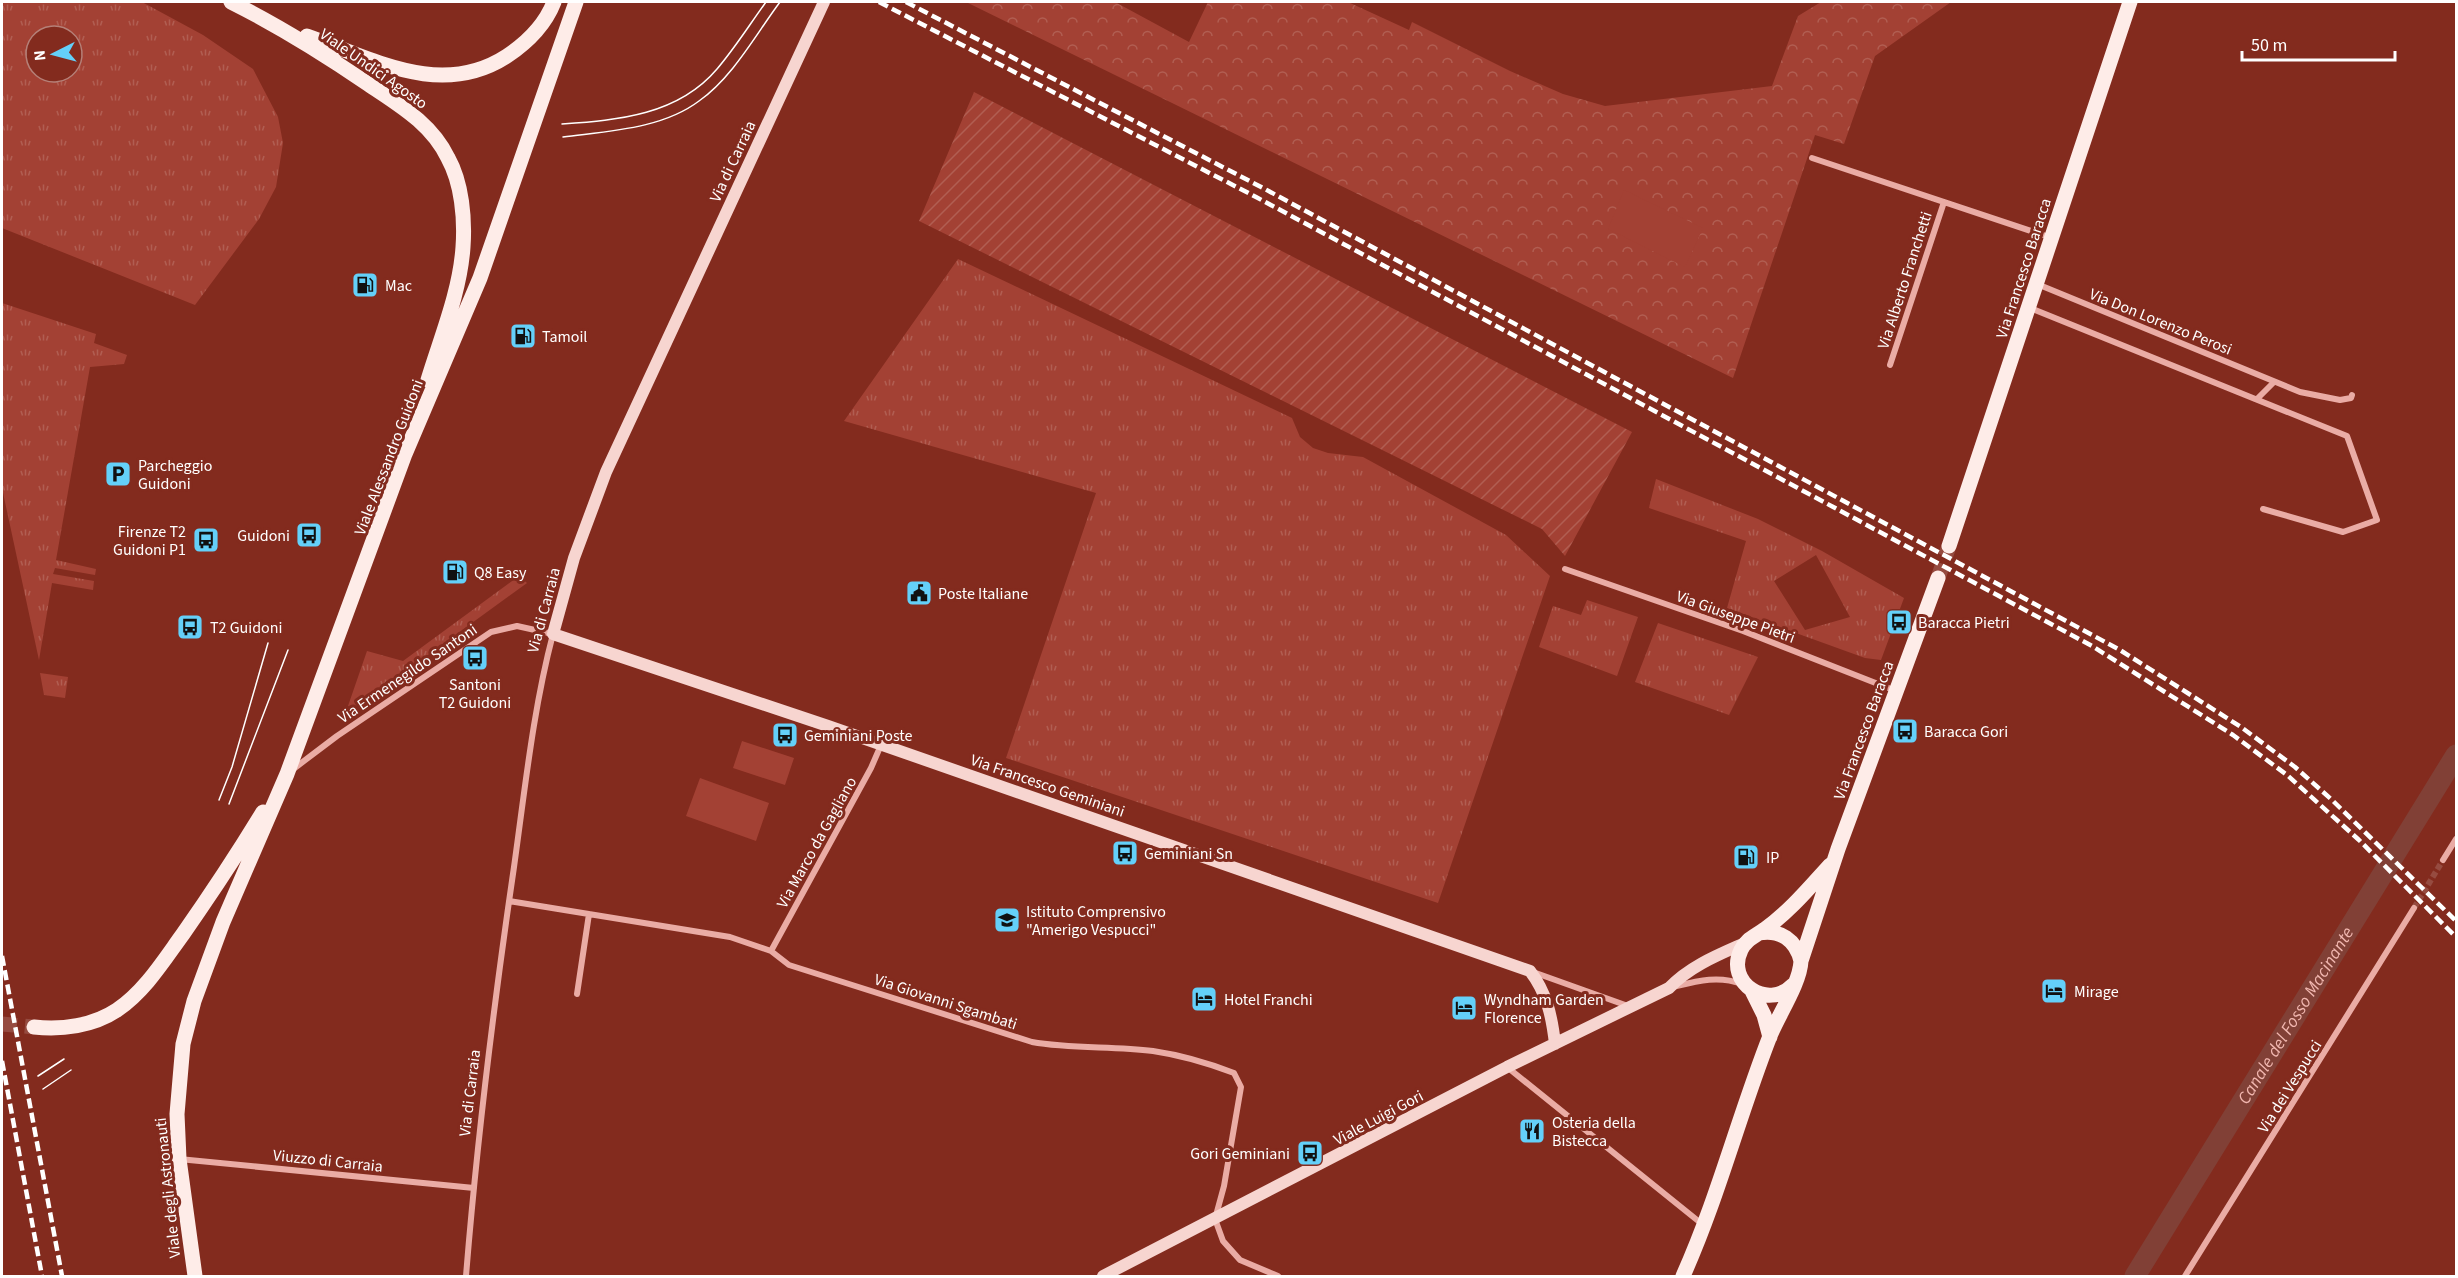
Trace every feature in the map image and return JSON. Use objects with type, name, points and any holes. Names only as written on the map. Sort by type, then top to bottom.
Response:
[{"type":"main road","name":"Viale Undici Agosto","points":[[231,2],[284,28],[396,68],[434,76],[467,74],[484,68],[515,51],[538,30],[553,3]]},
{"type":"main road","name":"Viale Alessandro Guidoni","points":[[223,922],[287,774],[405,454],[480,278],[576,2]]},
{"type":"main road","name":"Via Francesco Baracca","points":[[1949,546],[2130,2]]},
{"type":"main road","name":"Viale Undici Agosto","points":[[284,28],[414,116],[436,138],[449,158],[456,177],[463,227],[463,248],[459,271],[405,454]]},
{"type":"main road","name":"Via Francesco Baracca","points":[[1683,1276],[1703,1230],[1770,1037],[1801,968],[1801,960],[1834,861],[1938,578]]},
{"type":"main road","points":[[34,1027],[62,1028],[97,1020],[116,1011],[138,992],[161,964],[223,877],[287,774]]},
{"type":"main road","name":"Via Francesco Baracca","points":[[1745,943],[1786,914],[1834,861]]},
{"type":"main road","name":"Viale degli Astronauti","points":[[195,1276],[179,1159],[178,1094],[183,1044],[194,1001],[223,922]]},
{"type":"main road","points":[[1759,933],[1783,935],[1795,945],[1801,960]]},
{"type":"main road","points":[[1745,943],[1737,964],[1741,980],[1749,988],[1764,1016],[1770,1037]]},
{"type":"main road","points":[[1749,988],[1767,996],[1774,996],[1782,993],[1794,983]]},
{"type":"main road","name":"Via Francesco Baracca","points":[[1695,1276],[1703,1230]]},
{"type":"street","name":"Via di Carraia","points":[[466,1276],[474,1188],[509,901],[537,700],[573,558],[606,472],[824,2]]},
{"type":"street","name":"Via Alberto Franchetti","points":[[1812,158],[2052,238]]},
{"type":"street","name":"Via Alberto Franchetti","points":[[1890,365],[1944,202]]},
{"type":"street","name":"Via Don Lorenzo Perosi","points":[[2037,284],[2300,393],[2340,400],[2351,398],[2352,395]]},
{"type":"street","points":[[2029,308],[2347,436],[2377,520],[2343,532],[2263,509]]},
{"type":"street","points":[[2257,399],[2274,382]]},
{"type":"street","name":"Via Giuseppe Pietri","points":[[1565,569],[1743,632],[1896,692]]},
{"type":"street","name":"Via Ermenegildo Santoni","points":[[287,774],[337,736],[491,633],[517,626],[553,634]]},
{"type":"street","name":"Via Francesco Geminiani","points":[[553,634],[880,745],[1629,1007]]},
{"type":"street","name":"Via Marco da Gagliano","points":[[771,951],[871,768],[880,745]]},
{"type":"street","points":[[2443,860],[2457,838]]},
{"type":"street","name":"Via Giovanni Sgambati","points":[[509,901],[730,937],[771,951],[789,965],[1032,1042],[1154,1051],[1209,1064],[1234,1073],[1241,1087],[1224,1186],[1215,1219]]},
{"type":"street","name":"Via dei Vespucci","points":[[2185,1276],[2414,908]]},
{"type":"street","points":[[577,994],[589,914]]},
{"type":"street","name":"Viale Luigi Gori","points":[[1669,988],[1694,967],[1745,943]]},
{"type":"street","points":[[1530,971],[1538,982],[1548,1006],[1554,1044]]},
{"type":"street","name":"Viale Luigi Gori","points":[[1103,1276],[1507,1067],[1669,988],[1716,979],[1728,979],[1749,988]]},
{"type":"street","points":[[1507,1067],[1703,1230]]},
{"type":"street","name":"Viuzzo di Carraia","points":[[179,1159],[474,1188]]},
{"type":"street","points":[[1215,1219],[1223,1240],[1240,1260],[1278,1276]]},
{"type":"green space","points":[[2,2],[142,2],[203,35],[253,69],[278,117],[283,143],[276,187],[259,219],[195,305],[2,228]]},
{"type":"green space","points":[[966,2],[1115,2],[1189,42],[1208,2],[1348,2],[1409,30],[1412,22],[1510,71],[1563,94],[1605,106],[1772,86],[1798,16],[1821,2],[1951,2],[1875,56],[1844,144],[1815,135],[1733,378]]},
{"type":"green space","points":[[974,92],[1632,432],[1565,556],[1542,529],[919,221]]},
{"type":"green space","points":[[1624,190],[1703,228],[1685,267],[1608,229]]},
{"type":"green space","points":[[958,259],[1292,418],[1300,437],[1313,448],[1328,453],[1363,457],[1506,535],[1550,576],[1438,903],[1006,758],[1096,493],[844,421]]},
{"type":"green space","points":[[2,303],[96,334],[94,343],[127,355],[124,364],[90,367],[56,560],[96,569],[95,575],[55,568],[53,574],[94,581],[93,590],[52,583],[39,660],[2,488]]},
{"type":"green space","points":[[1656,479],[1758,519],[1822,551],[1904,598],[1881,660],[1865,658],[1727,608],[1746,541],[1649,508]],"holes":[[[1816,555],[1850,617],[1805,630],[1774,581]]]},
{"type":"green space","points":[[519,576],[527,583],[355,708],[348,706],[367,651],[403,661]]},
{"type":"green space","points":[[1587,600],[1638,617],[1617,676],[1539,647],[1553,606],[1581,615]]},
{"type":"green space","points":[[1658,623],[1758,657],[1729,715],[1635,682]]},
{"type":"green space","points":[[40,673],[68,677],[65,698],[44,695]]},
{"type":"green space","points":[[742,741],[794,758],[785,785],[733,768]]},
{"type":"green space","points":[[700,778],[769,803],[756,841],[686,816]]},
{"type":"waterway","name":"Canale del Fosso Macinante","points":[[2135,1276],[2456,755]]},
{"type":"tunnel","points":[[1938,578],[1949,546]]},
{"type":"tunnel","points":[[2414,908],[2443,860]]},
{"type":"tunnel","points":[[2,1024],[34,1027]]},
{"type":"tram line","points":[[562,124],[626,117],[666,106],[684,96],[717,69],[766,2]]},
{"type":"tram line","points":[[563,137],[652,123],[668,118],[699,101],[733,68],[780,2]]},
{"type":"tram line","points":[[219,800],[232,767],[268,643]]},
{"type":"tram line","points":[[229,804],[288,650]]},
{"type":"tram line","points":[[38,1076],[64,1059]]},
{"type":"tram line","points":[[43,1089],[71,1070]]},
{"type":"railway","points":[[879,2],[1256,197],[2092,646],[2233,735],[2287,775],[2359,840],[2456,937]]},
{"type":"railway","points":[[906,2],[1263,188],[2120,650],[2241,727],[2295,767],[2456,921]]},
{"type":"railway","points":[[2,956],[62,1276]]},
{"type":"railway","points":[[2,1061],[42,1276]]},
{"type":"place","name":"Mac","points":[[365,285]]},
{"type":"place","name":"Tamoil","points":[[523,336]]},
{"type":"place","name":"Parcheggio Guidoni","points":[[118,474]]},
{"type":"place","name":"Guidoni","points":[[309,535]]},
{"type":"place","name":"Firenze T2 Guidoni P1","points":[[206,540]]},
{"type":"place","name":"Q8 Easy","points":[[455,572]]},
{"type":"place","name":"Poste Italiane","points":[[919,593]]},
{"type":"place","name":"Baracca Pietri","points":[[1899,622]]},
{"type":"place","name":"T2 Guidoni","points":[[190,627]]},
{"type":"place","name":"Santoni T2 Guidoni","points":[[475,658]]},
{"type":"place","name":"Baracca Gori","points":[[1905,731]]},
{"type":"place","name":"Geminiani Poste","points":[[785,735]]},
{"type":"place","name":"Geminiani Sn","points":[[1125,853]]},
{"type":"place","name":"IP","points":[[1746,857]]},
{"type":"place","name":"Istituto Comprensivo \"Amerigo Vespucci\"","points":[[1007,920]]},
{"type":"place","name":"Mirage","points":[[2054,991]]},
{"type":"place","name":"Hotel Franchi","points":[[1204,999]]},
{"type":"place","name":"Wyndham Garden Florence","points":[[1464,1008]]},
{"type":"place","name":"Osteria della Bistecca","points":[[1532,1131]]},
{"type":"place","name":"Gori Geminiani","points":[[1310,1153]]}]
